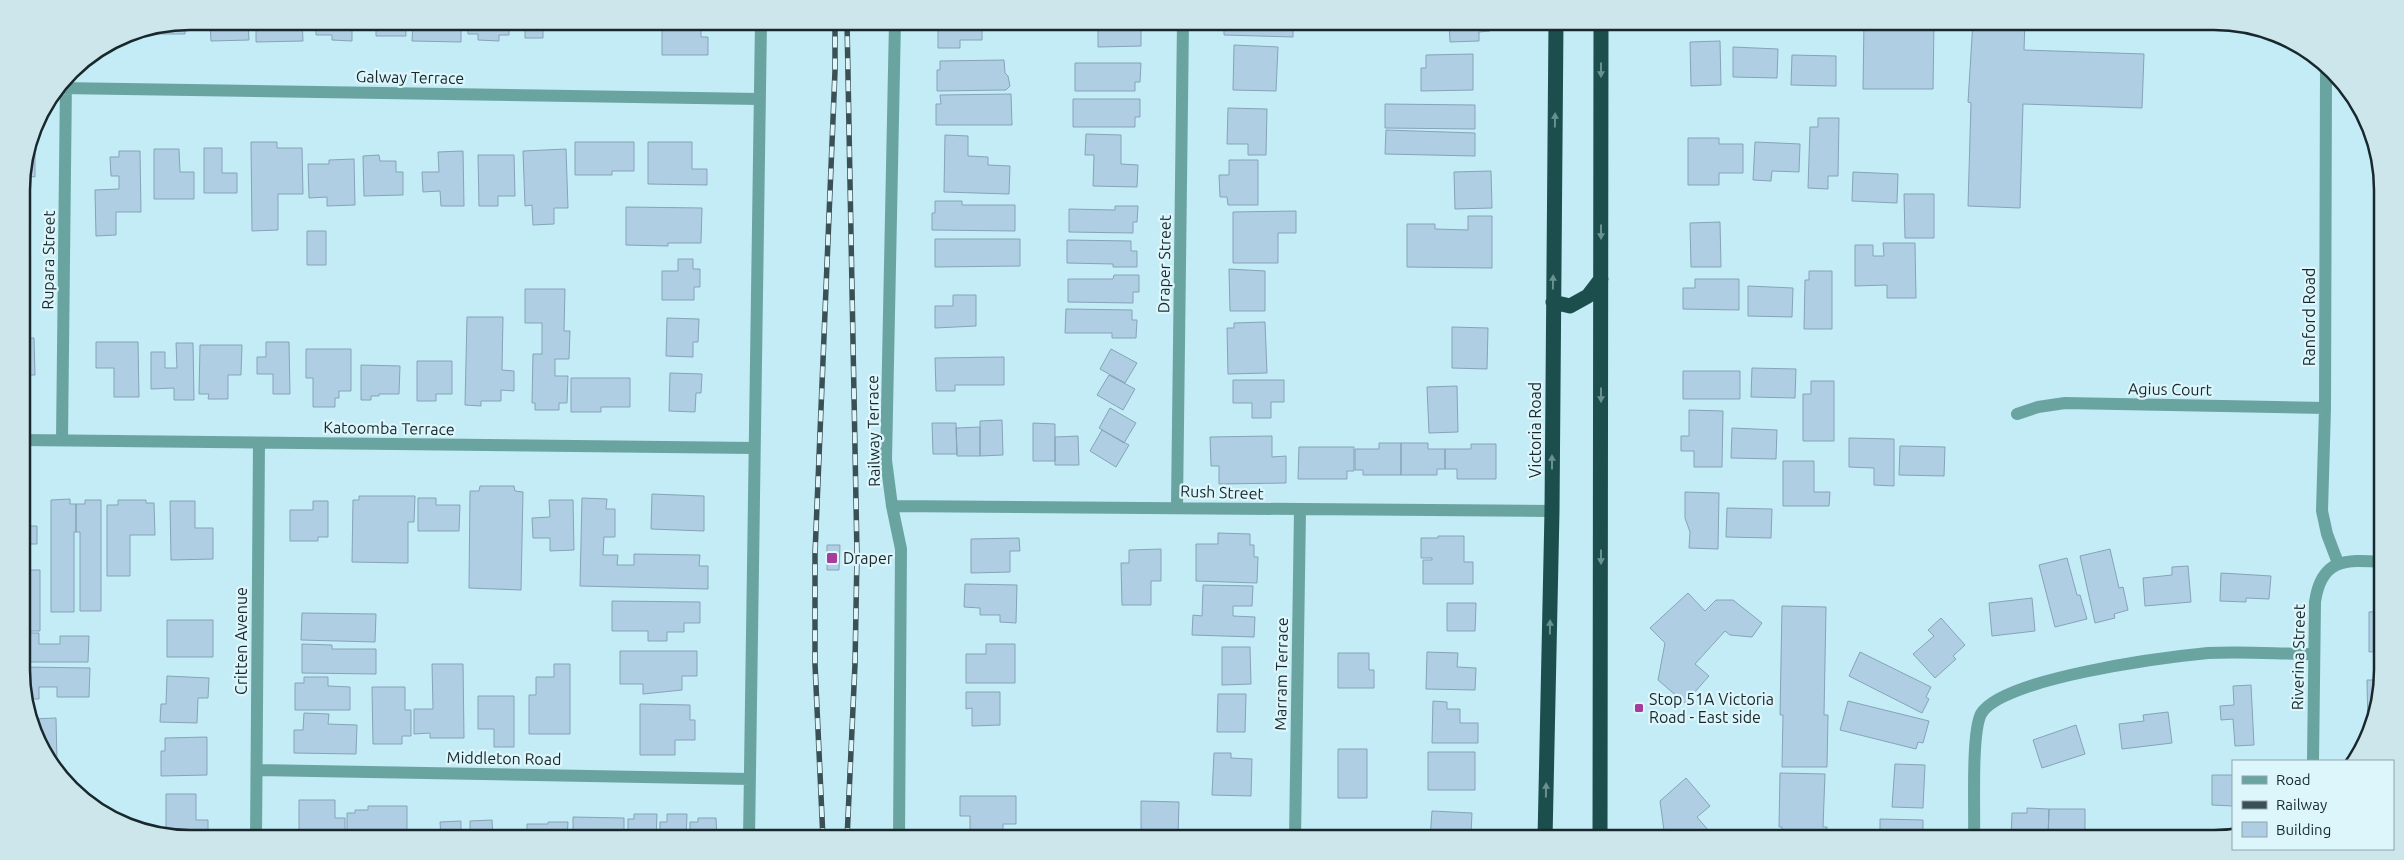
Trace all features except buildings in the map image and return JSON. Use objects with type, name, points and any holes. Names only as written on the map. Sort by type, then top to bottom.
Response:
[{"type":"highway","name":"Victoria Road","points":[[1545,830],[1552,511],[1556,30]]},
{"type":"highway","points":[[1600,830],[1601,30]]},
{"type":"highway","points":[[1553,302],[1570,306],[1588,296],[1601,279]]},
{"type":"street","points":[[750,830],[761,30]]},
{"type":"street","name":"Railway Terrace","points":[[895,30],[886,460],[892,506],[901,549],[898,830]]},
{"type":"street","name":"Draper Street","points":[[1177,506],[1183,30]]},
{"type":"street","name":"Ranford Road","points":[[2326,77],[2325,408],[2322,511],[2327,534],[2338,563]]},
{"type":"street","name":"Galway Terrace","points":[[69,86],[759,99]]},
{"type":"street","name":"Rupara Street","points":[[62,440],[64,92]]},
{"type":"street","name":"Agius Court","points":[[2017,414],[2038,407],[2065,403],[2325,408]]},
{"type":"street","name":"Katoomba Terrace","points":[[30,440],[754,448]]},
{"type":"street","name":"Critten Avenue","points":[[256,830],[259,443]]},
{"type":"street","name":"Rush Street","points":[[892,506],[1177,506],[1300,510],[1552,511]]},
{"type":"street","name":"Marram Terrace","points":[[1294,830],[1300,510]]},
{"type":"street","points":[[2338,563],[2359,560],[2374,561]]},
{"type":"street","name":"Riverina Street","points":[[2313,760],[2317,586],[2323,573],[2338,563]]},
{"type":"street","points":[[1974,830],[1976,734],[1981,714],[1993,702],[2013,691],[2119,664],[2209,653],[2314,654]]},
{"type":"street","name":"Middleton Road","points":[[257,770],[750,778]]},
{"type":"railway","points":[[823,830],[815,664],[815,554],[835,71],[835,30]]},
{"type":"railway","points":[[847,30],[857,555],[855,664],[847,830]]},
{"type":"place","name":"Draper","points":[[832,558]]},
{"type":"place","name":"Stop 51A Victoria Road - East side","points":[[1639,708]]}]
